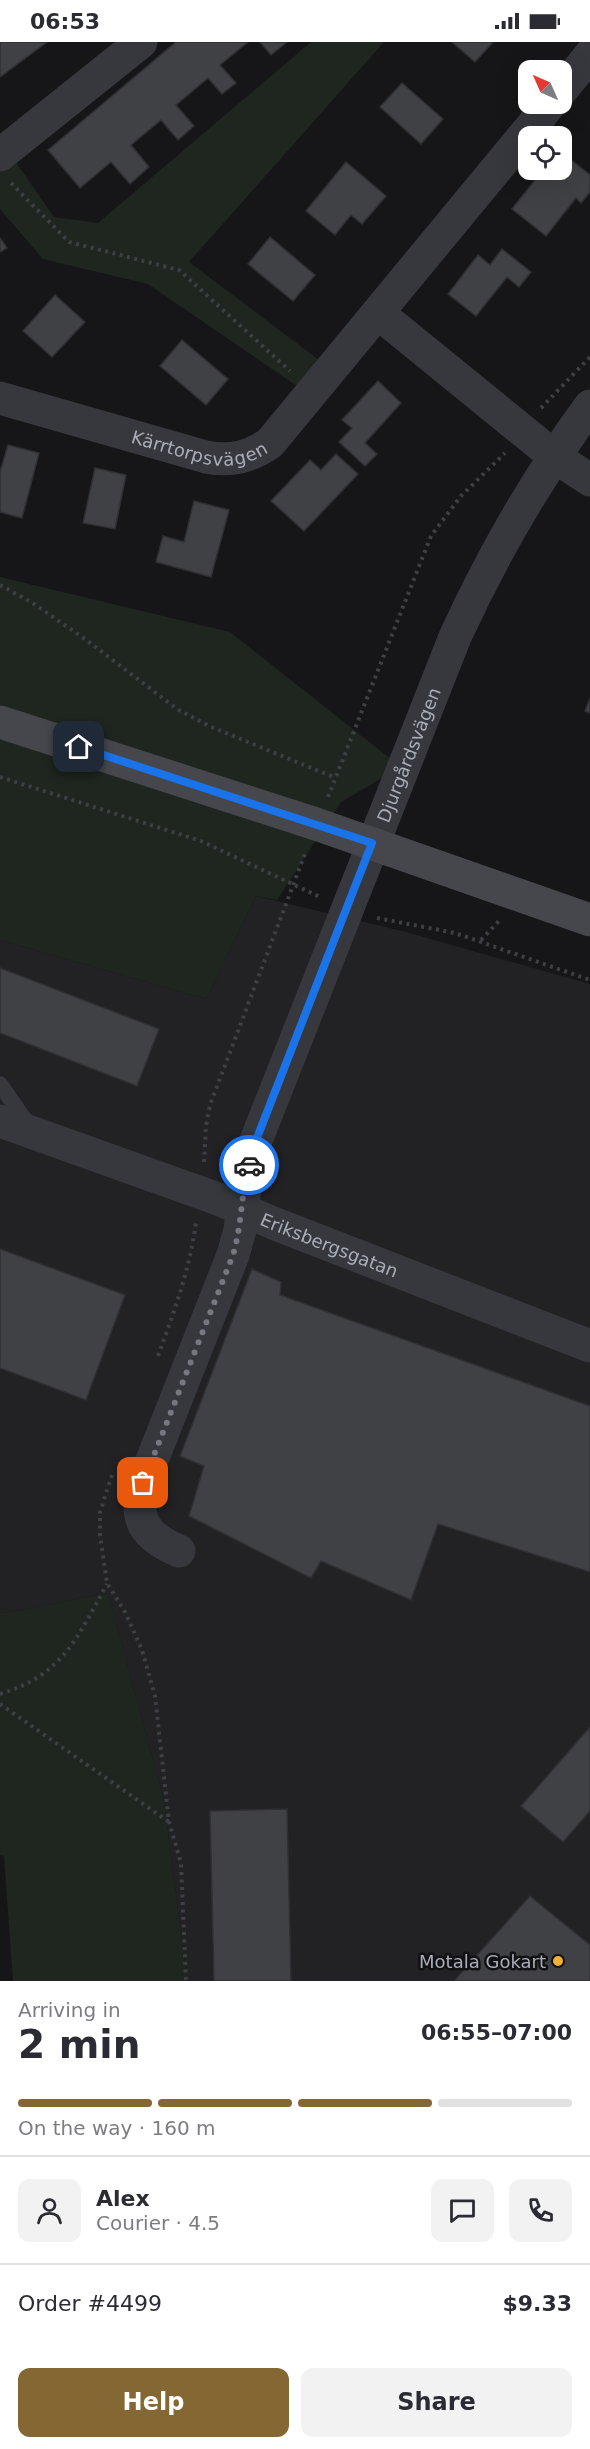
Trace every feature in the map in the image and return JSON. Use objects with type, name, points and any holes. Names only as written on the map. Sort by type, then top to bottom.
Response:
[{"type":"main road","points":[[0,722],[372,843],[590,920]]},
{"type":"street","points":[[4,167],[141,42]]},
{"type":"street","points":[[572,77],[590,55]]},
{"type":"street","name":"Kärrtorpsvägen","points":[[0,398],[206,457],[231,459],[258,451],[270,443],[542,114]]},
{"type":"street","points":[[378,313],[522,432],[590,480]]},
{"type":"street","name":"Djurgårdsvägen","points":[[179,1551],[156,1538],[147,1529],[140,1515],[139,1502],[143,1483],[233,1255],[240,1230],[246,1178],[255,1143],[434,686],[479,585],[503,540],[590,406]]},
{"type":"street","name":"Eriksbergsgatan","points":[[0,1121],[242,1209],[590,1346]]},
{"type":"lane","points":[[0,1084],[35,1134]]},
{"type":"path","points":[[4,167],[69,242],[179,270],[312,392]]},
{"type":"path","points":[[0,585],[31,602],[85,639],[177,709],[209,726],[336,778],[432,536],[461,496],[509,449],[538,411],[590,357]]},
{"type":"path","points":[[0,777],[201,841],[322,899],[370,916],[481,940],[590,980]]},
{"type":"path","points":[[481,940],[498,921],[508,924]]},
{"type":"path","points":[[0,1694],[32,1683],[58,1662],[79,1635],[107,1583]]},
{"type":"path","points":[[0,1704],[169,1822]]},
{"type":"shaded area","points":[[311,42],[384,42],[189,262],[327,366],[304,391],[148,284],[43,259],[0,209],[0,143],[2,142],[54,217],[98,223]]},
{"type":"shaded area","points":[[0,577],[230,632],[401,767],[341,802],[277,900],[256,896],[206,999],[0,940]]},
{"type":"shaded area","points":[[256,896],[406,932],[590,984],[590,1981],[187,1981],[164,1801],[108,1593],[0,1612],[0,940],[206,999]]},
{"type":"shaded area","points":[[108,1593],[164,1801],[187,1981],[13,1981],[4,1856],[0,1855],[0,1612]]},
{"type":"building","points":[[0,42],[47,42],[0,77]]},
{"type":"building","points":[[176,42],[248,42],[220,65],[236,83],[222,94],[208,78],[176,105],[194,126],[178,140],[161,120],[131,145],[149,167],[130,184],[111,162],[80,188],[48,150]]},
{"type":"building","points":[[260,42],[287,42],[271,55]]},
{"type":"building","points":[[452,42],[493,42],[475,62]]},
{"type":"building","points":[[402,83],[443,119],[421,144],[380,107]]},
{"type":"building","points":[[572,160],[590,175],[590,192],[581,203],[576,198],[546,236],[512,209],[535,180],[572,180]]},
{"type":"building","points":[[346,162],[386,196],[362,224],[351,215],[335,235],[306,211]]},
{"type":"building","points":[[270,237],[315,275],[293,301],[248,264]]},
{"type":"building","points":[[0,238],[7,248],[0,252]]},
{"type":"building","points":[[502,249],[531,272],[519,287],[507,277],[476,316],[448,294],[478,255],[490,265]]},
{"type":"building","points":[[55,295],[85,322],[52,357],[23,331]]},
{"type":"building","points":[[182,340],[228,379],[206,405],[160,366]]},
{"type":"building","points":[[378,381],[401,403],[365,443],[377,454],[365,466],[339,442],[352,428],[342,420]]},
{"type":"building","points":[[8,445],[39,453],[22,518],[0,512],[0,472]]},
{"type":"building","points":[[336,454],[358,474],[304,531],[271,501],[310,460],[321,470]]},
{"type":"building","points":[[95,468],[126,475],[115,529],[83,523]]},
{"type":"building","points":[[194,501],[229,510],[211,577],[156,562],[163,536],[184,542]]},
{"type":"building","points":[[590,698],[590,713],[585,711]]},
{"type":"building","points":[[0,968],[159,1029],[137,1086],[0,1033]]},
{"type":"building","points":[[0,1249],[125,1295],[86,1400],[0,1368]]},
{"type":"building","points":[[252,1269],[281,1282],[280,1295],[590,1406],[590,1572],[438,1524],[411,1600],[321,1561],[311,1578],[189,1516],[204,1466],[180,1456]]},
{"type":"building","points":[[590,1727],[590,1811],[563,1842],[521,1806]]},
{"type":"building","points":[[287,1809],[291,1981],[214,1981],[210,1811]]},
{"type":"building","points":[[530,1896],[590,1945],[590,1981],[454,1981]]},
{"type":"way so far","points":[[143,1483],[233,1255],[240,1230],[249,1165]]},
{"type":"place","name":"Motala Gokart","points":[[558,1961]]},
{"type":"route","points":[[79,747],[372,843],[255,1143],[249,1165]]}]
